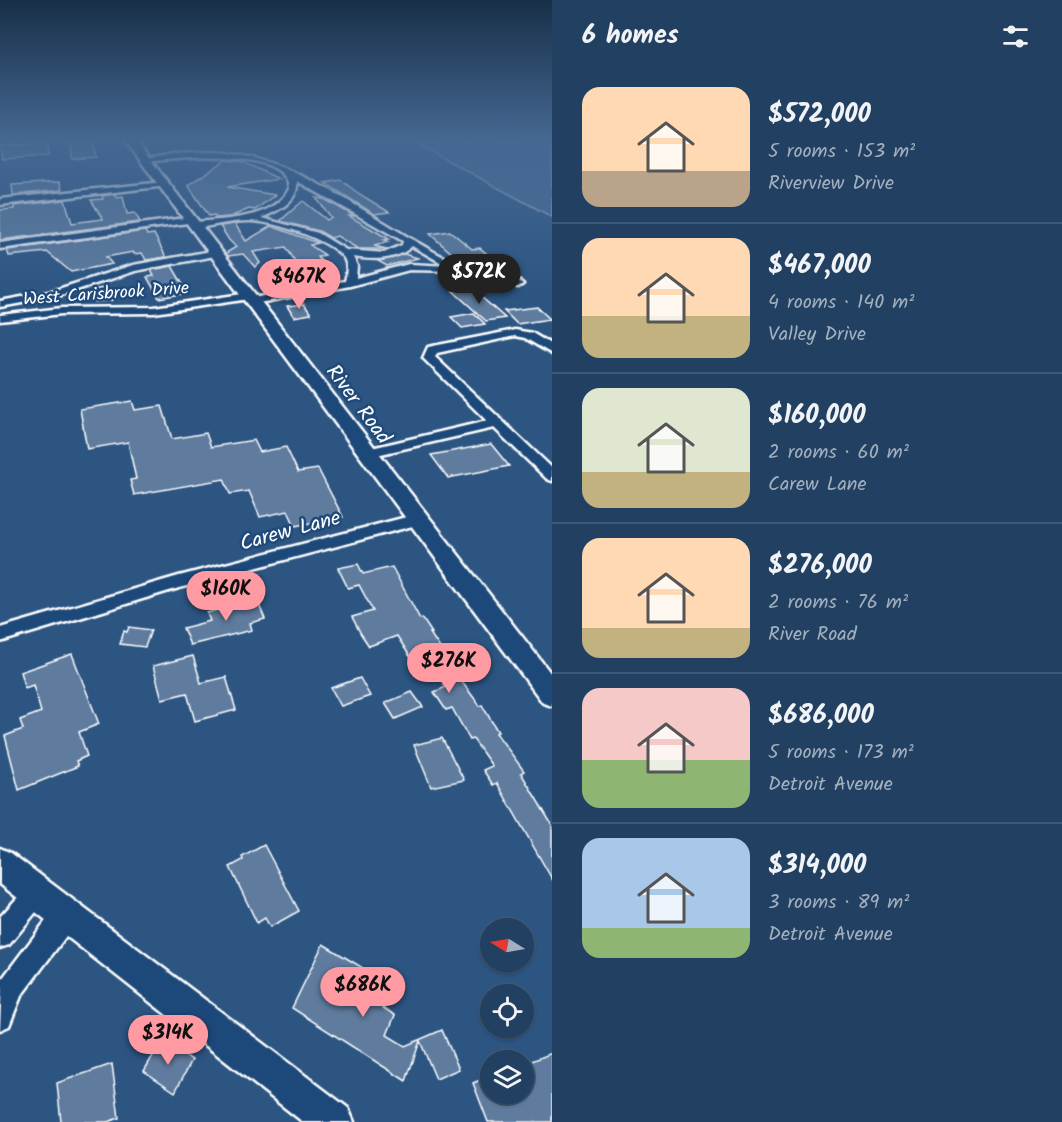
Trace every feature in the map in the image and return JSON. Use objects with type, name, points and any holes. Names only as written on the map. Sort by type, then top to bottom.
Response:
[{"type":"street","points":[[0,202],[88,192]]},
{"type":"street","name":"River Road","points":[[170,192],[552,695]]},
{"type":"street","points":[[0,246],[250,218],[277,207],[290,198],[292,192]]},
{"type":"street","points":[[323,192],[460,269],[518,284]]},
{"type":"street","points":[[250,218],[305,232],[341,252],[347,256],[352,268],[350,283]]},
{"type":"street","points":[[341,252],[384,255],[403,249],[407,246],[408,240]]},
{"type":"street","points":[[0,304],[51,295],[114,272],[217,254]]},
{"type":"street","name":"West Carisbrook Drive","points":[[0,318],[62,311],[154,310],[350,283],[409,267],[460,269]]},
{"type":"street","points":[[51,295],[62,311]]},
{"type":"street","points":[[552,350],[528,335],[515,333],[432,350],[429,358],[552,476]]},
{"type":"street","points":[[368,453],[496,423]]},
{"type":"street","name":"Carew Lane","points":[[0,635],[179,582],[418,519]]},
{"type":"street","points":[[0,864],[334,1122]]},
{"type":"street","points":[[0,936],[37,893]]},
{"type":"street","points":[[0,1017],[11,988],[66,915]]},
{"type":"shaded area","points":[[506,192],[552,192],[552,217]]},
{"type":"building","points":[[13,192],[39,192],[13,195]]},
{"type":"building","points":[[193,192],[259,192],[275,195],[255,210],[249,209],[230,217],[209,216]]},
{"type":"building","points":[[340,192],[357,192],[389,212],[374,214]]},
{"type":"building","points":[[115,194],[116,197],[123,196],[127,214],[135,213],[140,222],[0,240],[0,210],[14,209],[14,206],[65,200],[72,223],[103,219],[91,200],[103,199],[102,196]]},
{"type":"building","points":[[316,198],[324,199],[389,239],[384,240],[388,242],[374,246],[387,249],[358,249],[337,236],[331,238],[319,231],[280,221],[303,201],[327,220],[331,217]]},
{"type":"building","points":[[235,224],[246,241],[271,226],[318,243],[310,245],[325,255],[318,257],[328,272],[302,272],[286,247],[253,252],[260,263],[255,267],[243,254],[228,256],[226,253],[236,247],[220,226]]},
{"type":"building","points":[[145,231],[147,235],[154,234],[166,257],[146,260],[142,253],[134,254],[133,252],[106,257],[112,264],[71,272],[47,252],[9,256],[7,250]]},
{"type":"building","points":[[450,231],[472,249],[480,248],[494,260],[470,264],[461,256],[456,257],[430,234]]},
{"type":"building","points":[[404,254],[418,258],[387,266],[378,261]]},
{"type":"building","points":[[172,266],[188,293],[159,298],[147,277],[154,276],[151,270]]},
{"type":"building","points":[[108,287],[112,300],[95,302],[92,290]]},
{"type":"building","points":[[471,288],[505,318],[486,321],[453,291]]},
{"type":"building","points":[[304,304],[311,314],[294,317],[287,306]]},
{"type":"building","points":[[537,307],[550,319],[517,324],[504,311]]},
{"type":"building","points":[[474,313],[485,324],[462,328],[451,317]]},
{"type":"building","points":[[132,401],[135,410],[162,406],[172,439],[206,433],[211,447],[254,440],[260,452],[286,447],[298,472],[318,469],[343,517],[295,526],[288,511],[260,517],[249,491],[230,494],[224,479],[134,495],[130,480],[136,479],[128,442],[87,449],[80,409]]},
{"type":"building","points":[[491,444],[509,466],[448,478],[431,455]]},
{"type":"building","points":[[358,564],[363,574],[392,567],[420,619],[422,618],[432,633],[430,633],[462,682],[480,706],[482,705],[498,732],[496,733],[524,771],[521,773],[552,825],[552,879],[497,783],[493,785],[483,770],[492,766],[473,739],[470,740],[452,708],[446,710],[434,692],[446,687],[433,668],[420,672],[397,636],[369,646],[361,634],[352,617],[373,611],[359,585],[348,588],[338,568]]},
{"type":"building","points":[[256,598],[265,619],[250,623],[252,630],[190,645],[183,628],[210,621],[207,613]]},
{"type":"building","points":[[129,627],[151,630],[145,647],[120,644],[124,631],[127,632]]},
{"type":"building","points":[[72,654],[99,724],[79,732],[87,756],[76,761],[78,766],[19,790],[5,736],[23,729],[20,720],[41,712],[33,685],[25,688],[20,672]]},
{"type":"building","points":[[193,656],[201,683],[226,677],[236,710],[195,721],[187,693],[162,699],[153,666]]},
{"type":"building","points":[[360,678],[370,696],[341,706],[331,688]]},
{"type":"building","points":[[412,692],[423,707],[395,719],[385,703]]},
{"type":"building","points":[[442,738],[464,780],[431,787],[414,745]]},
{"type":"building","points":[[264,845],[299,911],[270,927],[265,918],[257,923],[230,867],[243,860],[242,857]]},
{"type":"building","points":[[323,944],[363,968],[353,990],[395,1015],[387,1035],[405,1046],[442,1030],[459,1069],[436,1079],[420,1041],[406,1081],[292,1008]]},
{"type":"building","points":[[162,1040],[192,1060],[175,1092],[144,1071]]},
{"type":"building","points":[[552,1053],[552,1122],[488,1122],[481,1104],[534,1104],[534,1060]]},
{"type":"building","points":[[112,1064],[119,1118],[107,1122],[61,1122],[57,1083]]},
{"type":"building","points":[[480,1080],[480,1101],[473,1083]]}]
